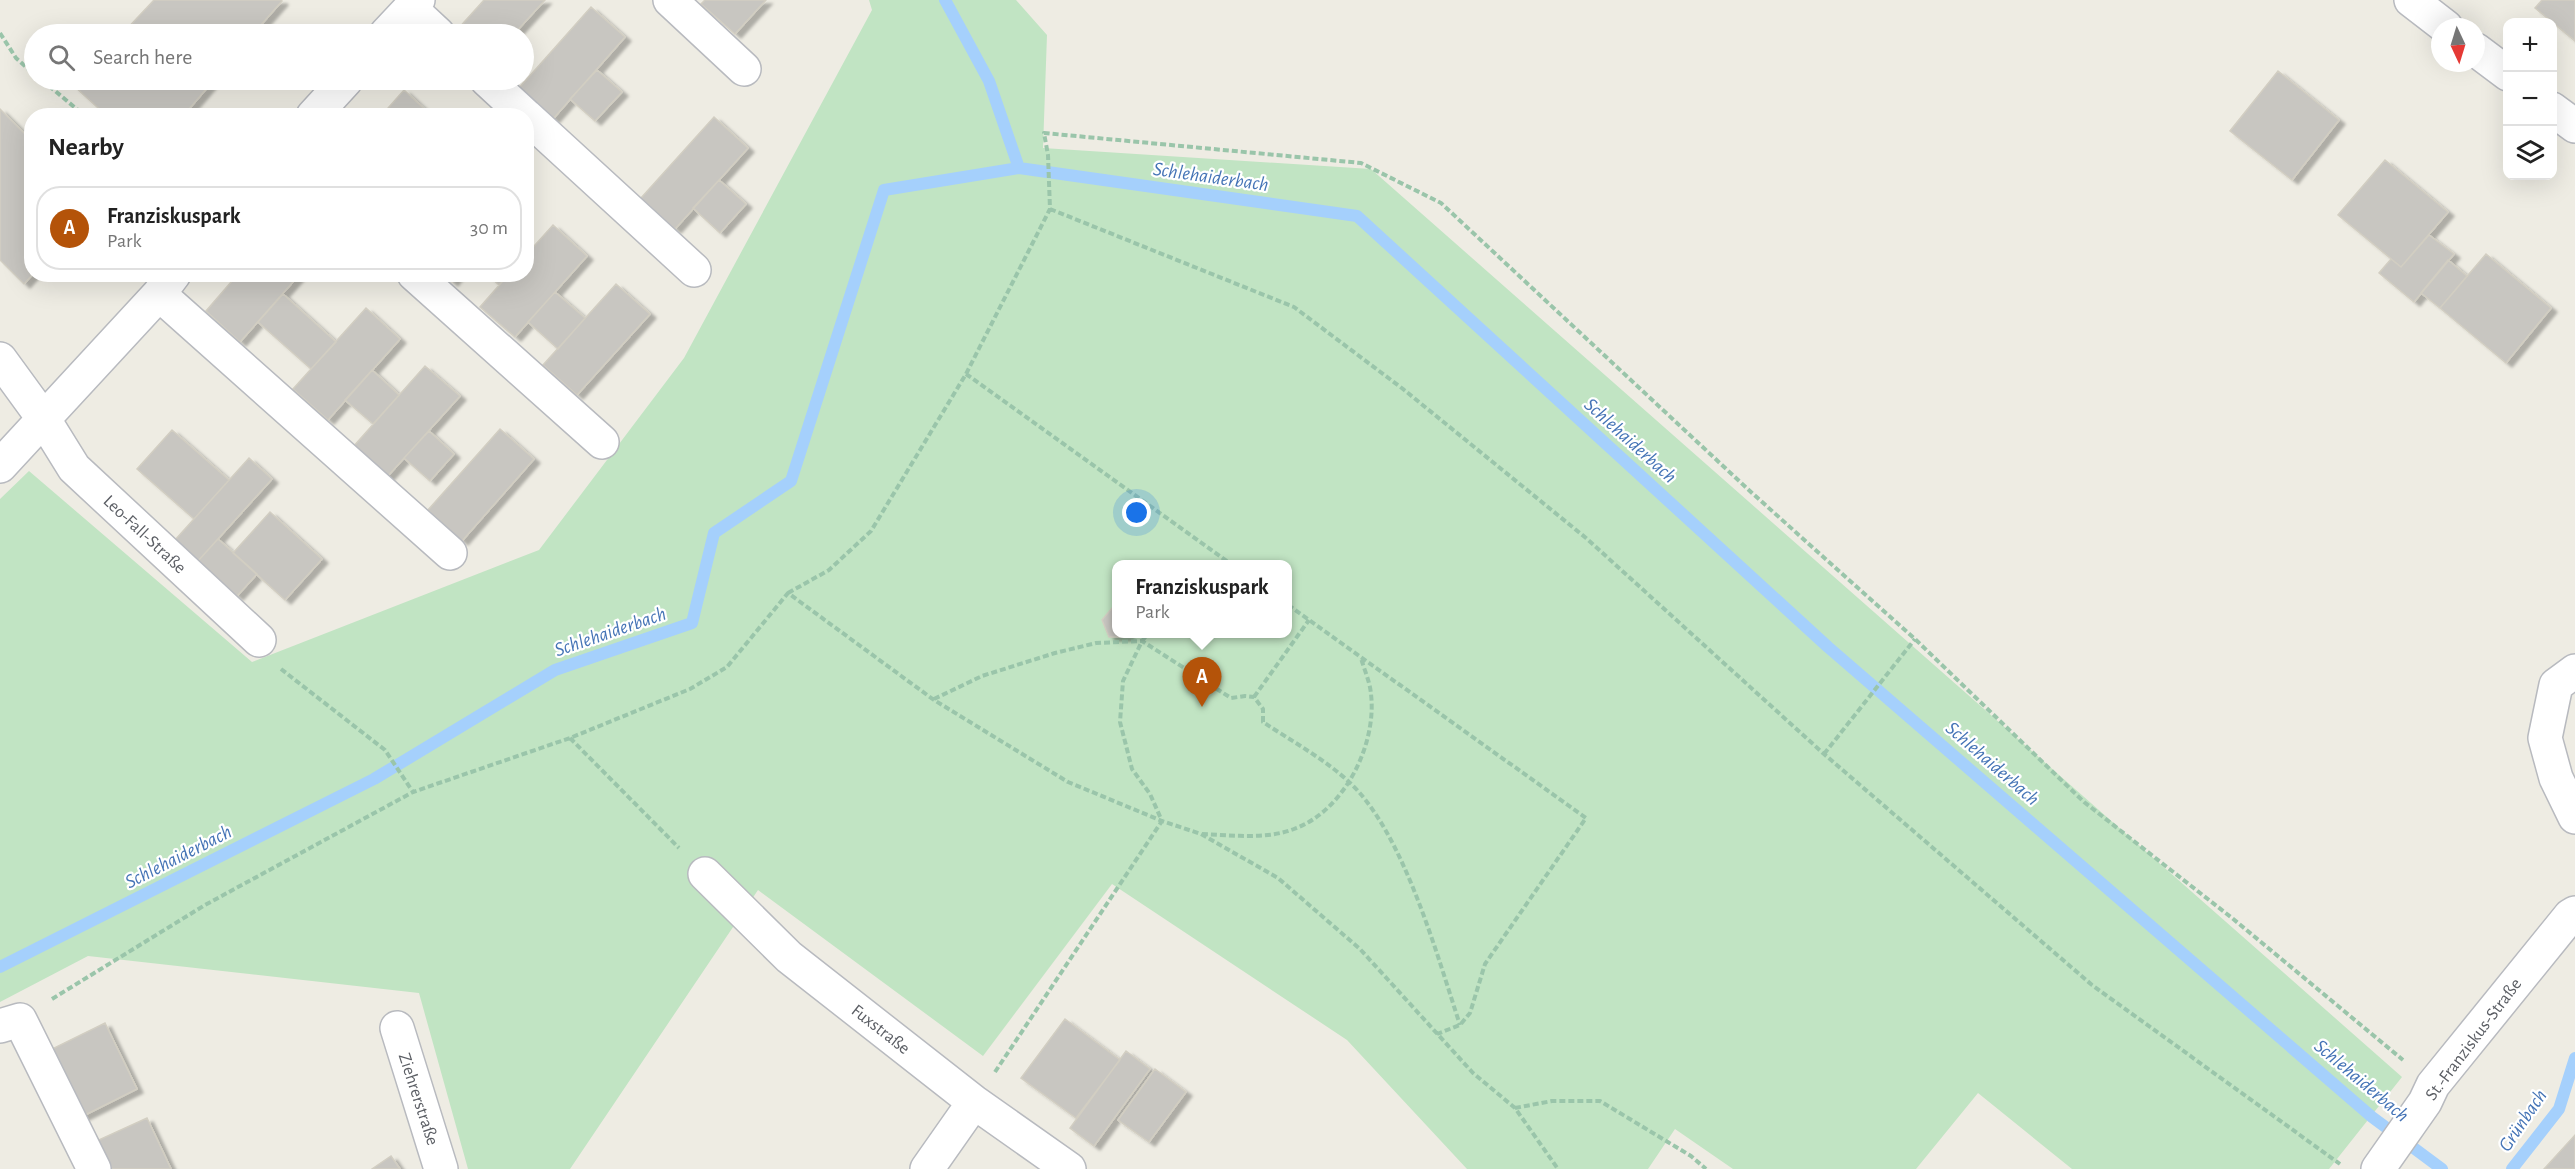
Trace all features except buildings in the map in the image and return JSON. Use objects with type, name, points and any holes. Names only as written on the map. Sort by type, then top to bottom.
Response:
[{"type":"street","points":[[670,0],[744,69]]},
{"type":"street","points":[[2411,0],[2434,18]]},
{"type":"street","points":[[395,24],[414,4],[430,24]]},
{"type":"street","points":[[2485,57],[2505,72]]},
{"type":"street","points":[[320,108],[337,90]]},
{"type":"street","points":[[498,90],[517,108]]},
{"type":"street","points":[[2557,112],[2575,126]]},
{"type":"street","points":[[534,123],[694,270]]},
{"type":"street","points":[[423,282],[602,442]]},
{"type":"street","points":[[0,466],[166,284],[450,553]]},
{"type":"street","name":"Leo-Fall-Straße","points":[[0,359],[43,418],[74,468],[259,640]]},
{"type":"street","points":[[2575,671],[2556,685],[2545,738],[2556,778],[2575,817]]},
{"type":"street","name":"Fuxstraße","points":[[705,874],[789,957],[974,1102],[1068,1169]]},
{"type":"street","name":"St.-Franziskus-Straße","points":[[2378,1168],[2429,1094],[2570,916],[2575,913]]},
{"type":"street","points":[[10,1023],[94,1169]]},
{"type":"street","name":"Ziehrerstraße","points":[[397,1028],[441,1169]]},
{"type":"street","points":[[927,1169],[974,1102]]},
{"type":"path","points":[[0,33],[16,58],[24,65]]},
{"type":"path","points":[[54,90],[75,108]]},
{"type":"path","points":[[10,1023],[205,905],[413,792],[570,738],[690,689],[727,667],[788,593],[829,570],[871,531],[966,374],[1050,208],[1048,155],[1044,133],[1361,163],[1441,204],[1752,494],[1915,639],[2084,802],[2232,918],[2429,1094]]},
{"type":"path","points":[[1050,208],[1294,307],[1403,389],[1586,538],[1824,754],[2092,985],[2346,1169]]},
{"type":"path","points":[[966,374],[1225,560]]},
{"type":"path","points":[[788,593],[934,700],[1068,782],[1162,821],[1202,834],[1278,878],[1360,950],[1473,1073],[1515,1108],[1548,1158],[1558,1169]]},
{"type":"path","points":[[1292,608],[1586,818],[1485,964],[1470,1013],[1460,1025],[1437,1034]]},
{"type":"path","points":[[1254,697],[1309,620]]},
{"type":"path","points":[[1824,754],[1915,639]]},
{"type":"path","points":[[259,640],[282,671],[385,750],[413,792]]},
{"type":"path","points":[[934,700],[982,676],[1055,653],[1096,643],[1142,640],[1231,698],[1254,697],[1263,709],[1263,722],[1349,781],[1368,803],[1400,858],[1430,932],[1460,1025]]},
{"type":"path","points":[[1142,640],[1123,681],[1120,722],[1132,769],[1150,794],[1162,821]]},
{"type":"path","points":[[1202,834],[1259,836],[1294,829],[1323,812],[1349,781],[1362,754],[1370,727],[1371,693],[1361,658]]},
{"type":"path","points":[[570,738],[705,874]]},
{"type":"path","points":[[974,1102],[1162,821]]},
{"type":"path","points":[[1515,1108],[1552,1101],[1599,1101],[1691,1156],[1706,1169]]},
{"type":"green space","points":[[869,0],[1016,0],[1047,35],[1043,148],[1371,169],[2402,1077],[2329,1169],[2072,1169],[1978,1093],[1916,1169],[1733,1169],[1675,1129],[1648,1169],[1467,1169],[1347,1040],[1112,884],[983,1056],[758,890],[570,1169],[468,1169],[419,993],[88,956],[0,1002],[0,499],[29,471],[252,662],[539,550],[684,358],[872,10]]},
{"type":"waterway","points":[[945,0],[989,81],[1019,168]]},
{"type":"waterway","name":"Schlehaiderbach","points":[[0,967],[374,779],[555,670],[692,623],[714,533],[791,481],[884,190],[1019,168],[1357,216],[1828,647],[2372,1117],[2442,1169]]},
{"type":"waterway","name":"Grünbach","points":[[2512,1169],[2559,1109],[2575,1058]]},
{"type":"place","name":"Franziskuspark","points":[[1202,707]]}]
